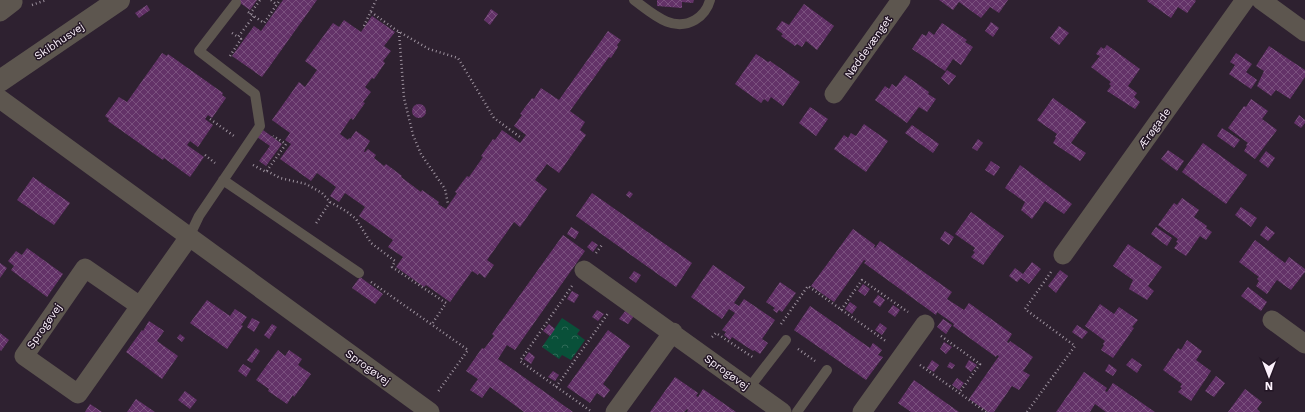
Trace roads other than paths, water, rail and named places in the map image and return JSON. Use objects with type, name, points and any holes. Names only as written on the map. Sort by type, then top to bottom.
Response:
[{"type":"street","name":"Skibhusvej","points":[[0,81],[119,0]]},
{"type":"street","name":"Nøddevænget","points":[[834,94],[901,0]]},
{"type":"street","name":"Ærøgade","points":[[1063,255],[1245,0]]},
{"type":"street","points":[[1261,0],[1305,32]]},
{"type":"street","name":"Sprogøvej","points":[[0,99],[189,237],[433,406]]},
{"type":"street","name":"Sprogøvej","points":[[140,306],[86,268],[24,356],[78,394],[189,237]]},
{"type":"street","name":"Sprogøvej","points":[[584,270],[621,295],[782,412]]},
{"type":"street","points":[[1272,320],[1305,344]]},
{"type":"street","points":[[862,412],[925,324]]},
{"type":"street","points":[[615,412],[672,332]]},
{"type":"lane","points":[[634,0],[660,19],[674,25],[689,24],[701,16],[710,0]]},
{"type":"lane","points":[[189,237],[199,216],[260,126],[255,94],[199,52],[236,3]]},
{"type":"lane","points":[[223,180],[360,273]]},
{"type":"lane","points":[[744,385],[786,340]]},
{"type":"lane","points":[[797,412],[827,370]]}]
